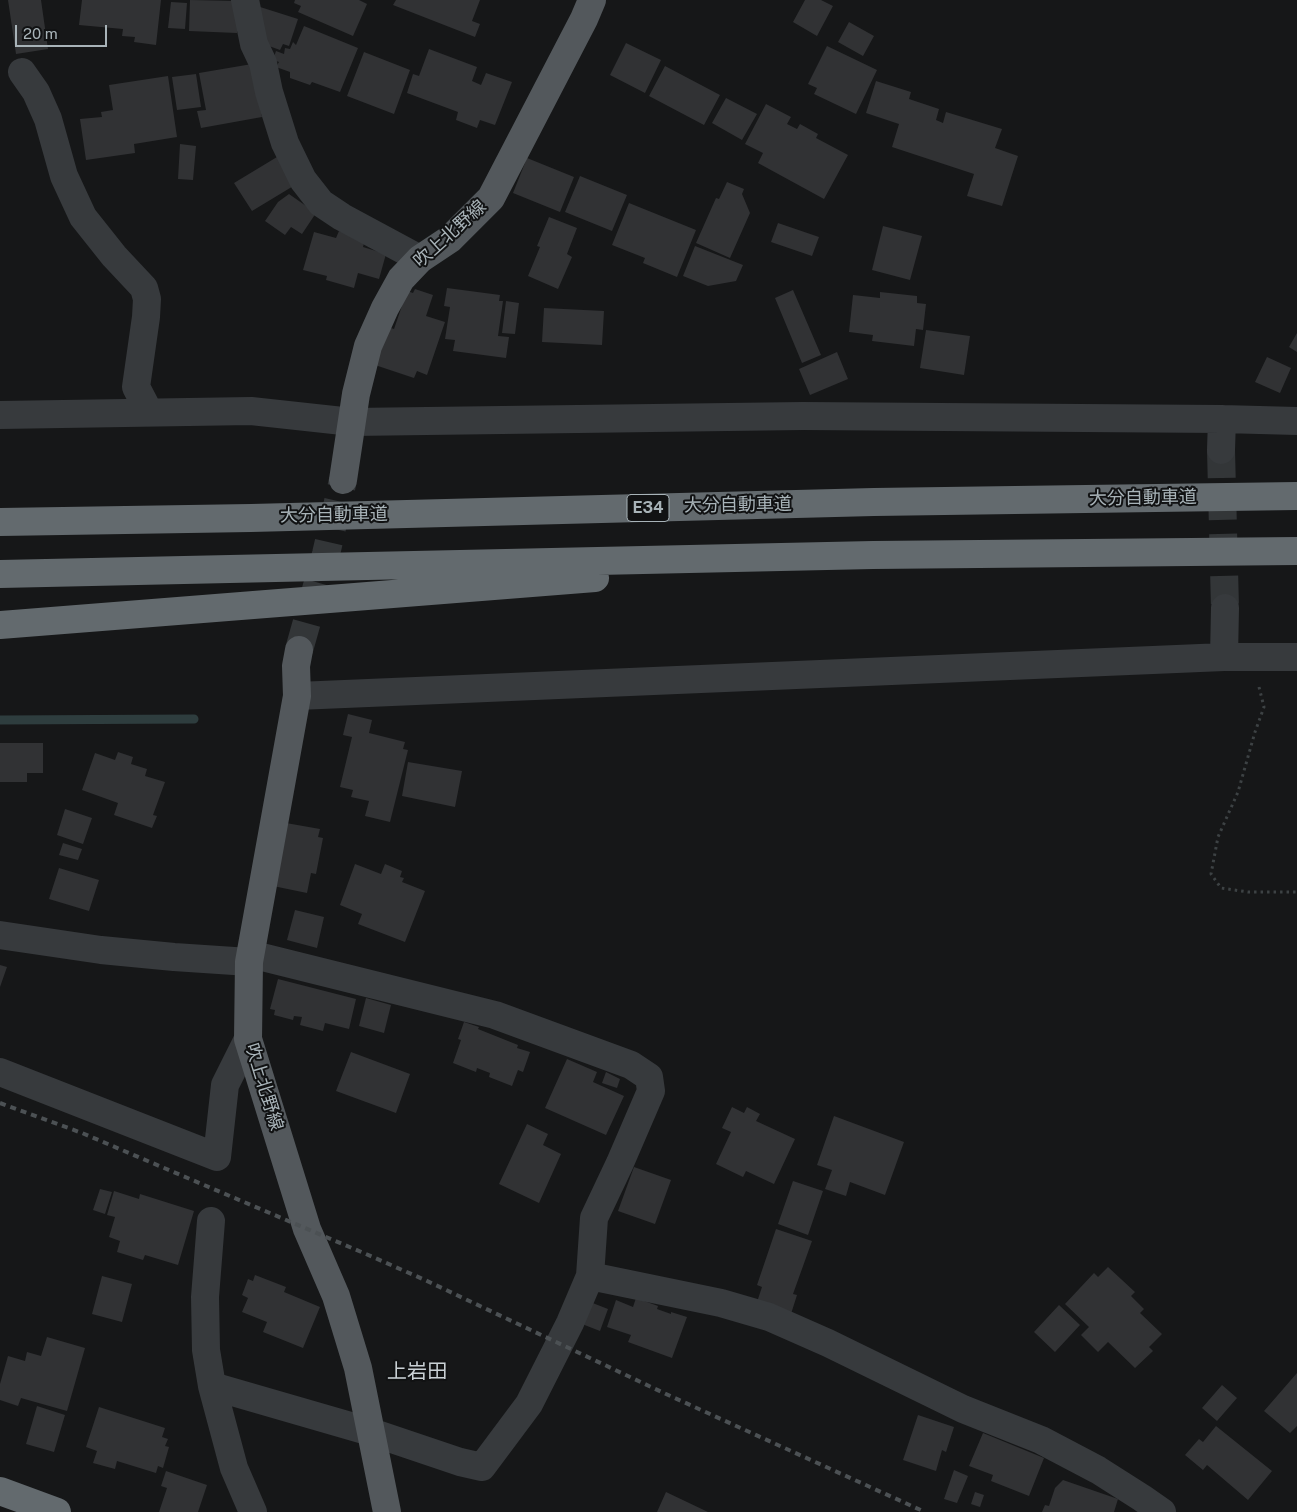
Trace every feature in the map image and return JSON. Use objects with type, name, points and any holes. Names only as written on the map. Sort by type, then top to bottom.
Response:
[{"type":"highway","name":"大分自動車道","points":[[0,522],[251,518],[874,502],[1297,496]]},
{"type":"highway","points":[[0,574],[873,555],[1297,551]]},
{"type":"highway","points":[[0,626],[873,555]]},
{"type":"highway","points":[[0,1491],[57,1512]]},
{"type":"main road","name":"吹上北野線","points":[[343,480],[356,394],[368,346],[386,308],[401,280],[420,260],[450,239],[491,198],[584,19],[592,0]]},
{"type":"main road","name":"吹上北野線","points":[[299,650],[296,666],[297,696],[250,958],[248,1039],[307,1229],[336,1296],[358,1368],[387,1512]]},
{"type":"street","points":[[245,0],[254,44],[263,63],[269,92],[285,143],[303,180],[321,202],[342,217],[420,260]]},
{"type":"street","points":[[22,72],[36,92],[48,119],[64,176],[83,217],[114,256],[144,288],[147,299],[146,317],[136,387],[149,412]]},
{"type":"street","points":[[0,415],[250,411],[352,422],[803,416],[1297,421]]},
{"type":"street","points":[[1221,450],[1222,419]]},
{"type":"street","points":[[1224,658],[1225,608]]},
{"type":"street","points":[[297,696],[1224,658],[1297,657]]},
{"type":"street","points":[[0,935],[101,950],[174,957],[250,958],[495,1015],[630,1065],[648,1078],[651,1091],[594,1218],[590,1276],[570,1323],[529,1404],[482,1467],[460,1462],[371,1432],[212,1386]]},
{"type":"street","points":[[0,1072],[217,1157],[225,1085],[248,1039]]},
{"type":"street","points":[[211,1221],[205,1297],[205,1341],[212,1386],[234,1468],[253,1512]]},
{"type":"street","points":[[590,1276],[721,1304],[769,1317],[828,1343],[963,1408],[1041,1440],[1098,1470],[1162,1512]]},
{"type":"path","points":[[1251,658],[1264,707],[1238,792],[1218,837],[1211,874],[1221,888],[1248,892],[1297,892]]},
{"type":"building","points":[[8,0],[41,0],[48,49],[16,54]]},
{"type":"building","points":[[82,0],[161,0],[156,45],[134,42],[135,37],[122,36],[123,29],[79,25]]},
{"type":"building","points":[[190,0],[238,1],[237,33],[189,31]]},
{"type":"building","points":[[295,0],[359,0],[367,4],[353,36],[298,12],[301,6],[294,3]]},
{"type":"building","points":[[396,0],[480,0],[472,21],[480,24],[475,37],[393,5]]},
{"type":"building","points":[[805,0],[821,0],[833,6],[817,36],[793,22]]},
{"type":"building","points":[[171,2],[187,3],[185,29],[168,28]]},
{"type":"building","points":[[257,6],[298,19],[289,46],[283,44],[280,50],[258,42]]},
{"type":"building","points":[[849,22],[874,36],[863,56],[838,42]]},
{"type":"building","points":[[304,26],[358,48],[340,92],[312,82],[310,85],[290,78],[290,72],[276,67],[279,62],[273,60],[276,51],[284,54],[285,48],[290,49],[293,42],[296,45]]},
{"type":"building","points":[[626,43],[661,60],[645,93],[610,75]]},
{"type":"building","points":[[827,46],[877,70],[856,114],[814,94],[817,88],[808,84]]},
{"type":"building","points":[[429,49],[477,67],[472,81],[481,85],[486,73],[512,82],[495,125],[480,120],[477,128],[456,120],[458,112],[407,93],[413,74],[419,76]]},
{"type":"building","points":[[364,52],[410,70],[394,114],[347,96]]},
{"type":"building","points":[[252,64],[262,117],[201,128],[197,111],[206,110],[199,73]]},
{"type":"building","points":[[665,66],[720,95],[704,125],[649,96]]},
{"type":"building","points":[[196,74],[201,107],[177,110],[172,77]]},
{"type":"building","points":[[168,76],[177,137],[134,144],[135,153],[86,160],[80,119],[102,117],[101,112],[113,110],[109,85]]},
{"type":"building","points":[[876,81],[911,92],[909,99],[939,109],[936,120],[943,123],[946,112],[1002,129],[995,148],[1018,156],[1002,206],[967,196],[974,174],[892,147],[899,124],[866,113]]},
{"type":"building","points":[[726,98],[757,114],[742,140],[712,123]]},
{"type":"building","points":[[766,104],[791,117],[787,124],[797,129],[800,124],[818,134],[816,138],[848,155],[824,199],[758,163],[763,153],[745,144]]},
{"type":"building","points":[[180,144],[196,146],[193,180],[178,179]]},
{"type":"building","points":[[277,157],[295,185],[252,211],[234,183]]},
{"type":"building","points":[[527,158],[574,177],[560,212],[513,193]]},
{"type":"building","points":[[580,176],[627,195],[612,231],[565,212]]},
{"type":"building","points":[[727,182],[744,189],[742,194],[750,213],[730,258],[696,243],[716,198],[719,199]]},
{"type":"building","points":[[289,194],[316,213],[302,234],[291,227],[285,235],[265,221],[278,202]]},
{"type":"building","points":[[629,203],[696,230],[677,277],[643,263],[645,258],[612,245]]},
{"type":"building","points":[[549,217],[577,228],[567,254],[572,257],[558,289],[528,276],[540,247],[537,246]]},
{"type":"building","points":[[778,223],[819,237],[812,256],[771,242]]},
{"type":"building","points":[[883,226],[922,236],[910,280],[872,270]]},
{"type":"building","points":[[339,231],[365,239],[363,247],[386,254],[379,279],[358,273],[354,288],[326,280],[327,276],[303,270],[314,232],[336,238]]},
{"type":"building","points":[[695,246],[743,265],[736,281],[708,286],[683,276]]},
{"type":"building","points":[[447,288],[500,295],[499,301],[503,301],[498,336],[509,337],[506,358],[453,351],[455,340],[445,339],[450,307],[444,306]]},
{"type":"building","points":[[415,289],[433,295],[426,316],[445,322],[427,375],[417,371],[414,378],[375,365],[388,327],[394,329],[407,291],[413,293]]},
{"type":"building","points":[[793,290],[821,355],[802,363],[775,298]]},
{"type":"building","points":[[880,292],[917,296],[917,303],[926,304],[923,330],[916,329],[914,346],[872,341],[873,335],[849,332],[853,295],[880,298]]},
{"type":"building","points":[[506,301],[519,303],[515,334],[502,333]]},
{"type":"building","points":[[544,308],[604,311],[602,345],[542,342]]},
{"type":"building","points":[[926,330],[970,336],[964,375],[920,368]]},
{"type":"building","points":[[1297,333],[1297,352],[1289,347]]},
{"type":"building","points":[[837,352],[848,379],[810,395],[799,369]]},
{"type":"building","points":[[1267,357],[1291,368],[1280,393],[1255,382]]},
{"type":"building","points":[[348,714],[372,720],[369,733],[405,742],[403,749],[408,750],[390,822],[365,816],[369,801],[351,797],[353,790],[340,787],[352,737],[343,735]]},
{"type":"building","points":[[0,743],[43,743],[43,773],[27,773],[27,782],[0,782]]},
{"type":"building","points":[[118,752],[133,757],[131,764],[147,769],[145,776],[165,782],[153,815],[157,816],[152,828],[114,815],[118,803],[82,790],[95,753],[115,760]]},
{"type":"building","points":[[408,762],[462,771],[455,807],[402,796]]},
{"type":"building","points":[[65,809],[92,818],[83,844],[57,835]]},
{"type":"building","points":[[286,823],[320,829],[318,837],[323,838],[316,874],[311,873],[307,893],[273,886]]},
{"type":"building","points":[[63,843],[82,849],[78,860],[59,855]]},
{"type":"building","points":[[355,864],[381,874],[385,864],[402,871],[400,877],[404,878],[402,882],[425,891],[405,942],[358,924],[362,914],[340,905]]},
{"type":"building","points":[[59,868],[99,880],[89,911],[49,899]]},
{"type":"building","points":[[295,910],[324,917],[317,948],[287,940]]},
{"type":"building","points":[[0,965],[7,967],[0,987]]},
{"type":"building","points":[[278,979],[356,999],[349,1029],[325,1023],[323,1031],[300,1025],[302,1017],[294,1016],[293,1020],[274,1015],[275,1010],[270,1009]]},
{"type":"building","points":[[366,998],[391,1005],[384,1033],[359,1026]]},
{"type":"building","points":[[464,1022],[518,1045],[517,1048],[530,1052],[523,1072],[518,1070],[512,1086],[489,1077],[490,1073],[477,1068],[476,1072],[453,1063],[461,1040],[458,1039]]},
{"type":"building","points":[[351,1052],[410,1074],[396,1113],[336,1091]]},
{"type":"building","points":[[567,1059],[597,1072],[593,1082],[624,1096],[606,1135],[545,1108]]},
{"type":"building","points":[[606,1072],[620,1079],[617,1088],[602,1083]]},
{"type":"building","points":[[732,1107],[744,1113],[747,1107],[760,1114],[756,1121],[795,1139],[774,1184],[746,1171],[743,1177],[716,1164],[731,1132],[722,1128]]},
{"type":"building","points":[[834,1116],[904,1142],[885,1195],[850,1182],[846,1196],[825,1189],[832,1170],[817,1165]]},
{"type":"building","points":[[527,1124],[548,1134],[543,1145],[561,1154],[539,1203],[499,1184]]},
{"type":"building","points":[[634,1167],[671,1180],[655,1224],[618,1211]]},
{"type":"building","points":[[793,1181],[823,1191],[808,1235],[778,1224]]},
{"type":"building","points":[[100,1189],[112,1192],[105,1214],[93,1210]]},
{"type":"building","points":[[114,1191],[139,1199],[140,1194],[194,1211],[178,1265],[145,1255],[143,1260],[117,1252],[120,1241],[109,1237],[115,1217],[107,1215]]},
{"type":"building","points":[[776,1229],[812,1241],[793,1294],[797,1295],[791,1314],[757,1302],[762,1287],[757,1285]]},
{"type":"building","points":[[1108,1267],[1135,1292],[1131,1296],[1144,1309],[1140,1313],[1162,1334],[1149,1347],[1153,1351],[1135,1368],[1108,1342],[1098,1352],[1081,1335],[1089,1327],[1065,1304],[1094,1273],[1098,1277]]},
{"type":"building","points":[[255,1275],[286,1287],[284,1292],[320,1307],[303,1348],[263,1332],[267,1322],[242,1312],[248,1298],[242,1295],[248,1279],[253,1281]]},
{"type":"building","points":[[102,1276],[132,1284],[122,1322],[92,1314]]},
{"type":"building","points":[[636,1298],[658,1306],[657,1309],[687,1317],[672,1358],[628,1342],[631,1335],[607,1327],[616,1300],[633,1307]]},
{"type":"building","points":[[590,1302],[608,1309],[600,1331],[582,1324]]},
{"type":"building","points":[[1059,1305],[1080,1325],[1055,1352],[1034,1332]]},
{"type":"building","points":[[47,1337],[85,1348],[67,1411],[21,1398],[18,1406],[0,1400],[0,1384],[8,1356],[25,1361],[27,1352],[41,1356]]},
{"type":"building","points":[[1297,1373],[1297,1426],[1290,1433],[1264,1411]]},
{"type":"building","points":[[1222,1385],[1237,1398],[1217,1421],[1202,1408]]},
{"type":"building","points":[[37,1406],[65,1415],[54,1452],[26,1444]]},
{"type":"building","points":[[99,1407],[165,1428],[162,1437],[168,1439],[165,1446],[169,1447],[163,1468],[158,1466],[156,1473],[117,1461],[115,1469],[93,1463],[97,1451],[86,1447]]},
{"type":"building","points":[[918,1415],[954,1427],[946,1452],[942,1450],[936,1471],[903,1460]]},
{"type":"building","points":[[1216,1426],[1272,1471],[1248,1500],[1207,1465],[1203,1470],[1185,1455],[1199,1439],[1203,1442]]},
{"type":"building","points":[[983,1433],[1044,1458],[1029,1496],[991,1481],[993,1475],[969,1466]]},
{"type":"building","points":[[954,1470],[968,1476],[957,1503],[944,1499]]},
{"type":"building","points":[[166,1471],[207,1485],[198,1512],[159,1512],[167,1488],[161,1486]]},
{"type":"building","points":[[1063,1480],[1118,1499],[1114,1512],[1042,1512],[1045,1505],[1049,1506],[1055,1488]]},
{"type":"building","points":[[666,1492],[708,1512],[657,1512]]},
{"type":"building","points":[[975,1492],[984,1495],[980,1507],[971,1504]]},
{"type":"waterway","points":[[0,720],[194,719]]},
{"type":"tunnel","points":[[1221,450],[1225,608]]},
{"type":"tunnel","points":[[299,650],[326,554],[343,480]]},
{"type":"railway","points":[[0,1103],[82,1133],[425,1280],[666,1394],[925,1512]]},
{"type":"district","name":"上岩田","points":[[417,1372]]}]
